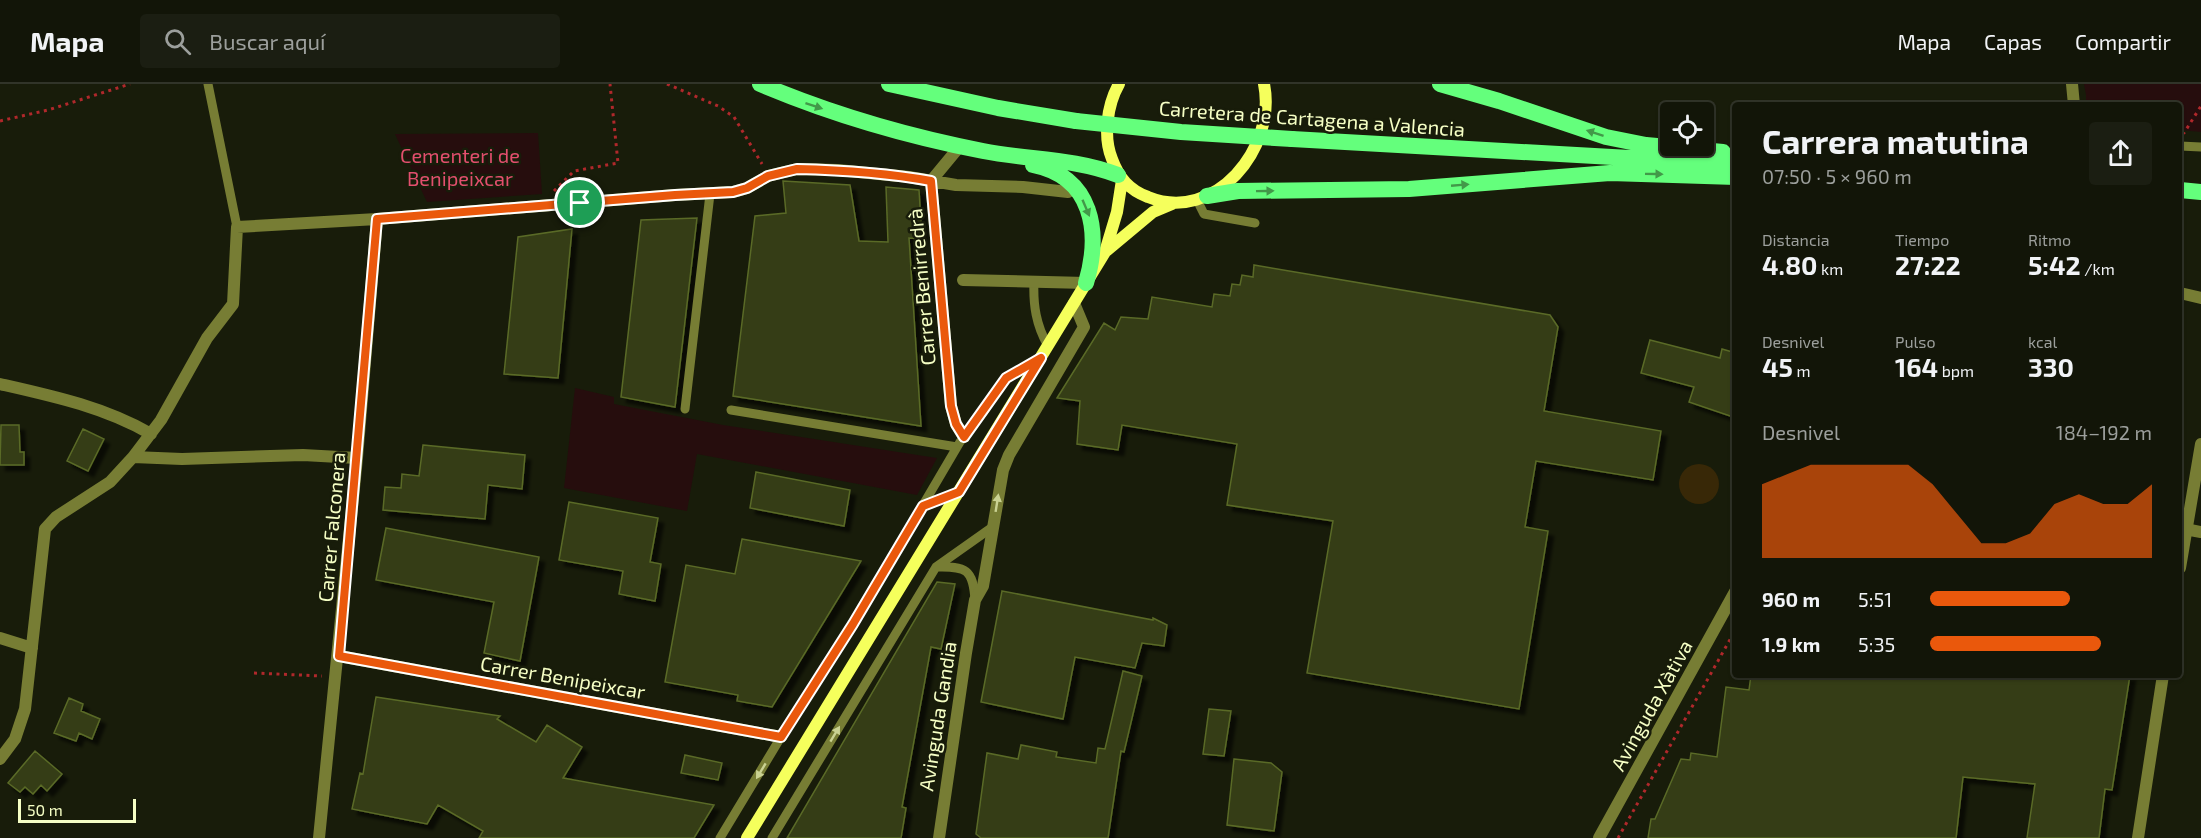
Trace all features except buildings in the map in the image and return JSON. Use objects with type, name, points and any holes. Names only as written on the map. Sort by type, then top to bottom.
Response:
[{"type":"highway","points":[[760,84],[810,105],[915,137],[1046,167],[1062,174],[1080,194],[1092,221],[1093,261],[1086,283]]},
{"type":"highway","name":"Carretera de Cartagena a Valencia","points":[[889,84],[964,101],[1076,121],[1181,132],[1732,164]]},
{"type":"highway","points":[[1440,84],[1606,137],[1646,145],[1732,153]]},
{"type":"highway","points":[[986,152],[1067,161],[1102,168],[1120,178]]},
{"type":"highway","points":[[1202,198],[1238,191],[1409,189],[1610,173],[1732,177]]},
{"type":"highway","points":[[2182,190],[2201,192]]},
{"type":"main road","points":[[747,838],[1105,252],[1117,212],[1120,178],[1107,142],[1112,100],[1119,84]]},
{"type":"main road","points":[[1105,252],[1154,212],[1172,204],[1202,198],[1231,179],[1245,165],[1255,150],[1266,117],[1267,97],[1264,84]]},
{"type":"main road","points":[[1120,178],[1143,195],[1172,204]]},
{"type":"street","points":[[2072,84],[2074,102]]},
{"type":"street","points":[[931,181],[960,146]]},
{"type":"street","points":[[0,759],[15,739],[21,724],[28,690],[45,529],[56,517],[110,482],[151,434],[174,399],[207,338],[233,304],[237,227],[377,219],[740,191],[768,176],[797,169],[838,170],[909,177],[956,185],[1033,188],[1068,192]]},
{"type":"street","name":"Carrer Benirredrà","points":[[931,181],[949,390],[960,442]]},
{"type":"street","name":"Carrer Falconera","points":[[319,838],[339,656],[377,219]]},
{"type":"street","points":[[963,280],[1086,283]]},
{"type":"street","points":[[2182,293],[2201,298]]},
{"type":"street","name":"Avinguda Gandia","points":[[939,838],[975,600],[983,586],[1003,470],[1009,455],[1084,327],[1074,303]]},
{"type":"street","points":[[0,384],[100,409],[129,421],[151,434]]},
{"type":"street","points":[[2182,555],[2201,444]]},
{"type":"street","points":[[133,457],[182,459],[303,455],[357,458]]},
{"type":"street","points":[[2186,529],[2201,531]]},
{"type":"street","name":"Avinguda Xàtiva","points":[[1599,838],[1732,598]]},
{"type":"street","points":[[0,638],[32,648]]},
{"type":"street","name":"Carrer Benipeixcar","points":[[339,656],[781,737]]},
{"type":"street","points":[[2138,838],[2163,678]]},
{"type":"lane","points":[[208,84],[237,227]]},
{"type":"lane","points":[[2182,146],[2201,147]]},
{"type":"lane","points":[[685,409],[710,194]]},
{"type":"lane","points":[[1202,198],[1204,214],[1255,222]]},
{"type":"lane","points":[[1034,281],[1033,302],[1039,329],[1048,346]]},
{"type":"lane","points":[[720,838],[853,624],[960,442],[1006,378],[1041,358]]},
{"type":"lane","points":[[731,410],[960,442]]},
{"type":"lane","points":[[923,506],[959,492]]},
{"type":"lane","points":[[772,838],[936,567],[994,526]]},
{"type":"lane","points":[[936,567],[954,566],[968,572],[973,580],[975,600]]},
{"type":"path","points":[[0,121],[48,110],[130,84]]},
{"type":"path","points":[[538,206],[574,171],[618,163],[610,84]]},
{"type":"path","points":[[666,84],[718,106],[734,117],[768,176]]},
{"type":"path","points":[[2182,134],[2184,134],[2201,106]]},
{"type":"path","points":[[1618,838],[1732,636]]},
{"type":"path","points":[[254,674],[336,676]]},
{"type":"green space","points":[[2084,84],[2201,84],[2201,132],[2182,130],[2182,102],[2086,102]]},
{"type":"green space","name":"Cementeri de Benipeixcar","points":[[538,133],[542,194],[427,202],[395,134]]},
{"type":"green space","points":[[575,388],[614,397],[614,404],[723,425],[937,458],[917,495],[697,454],[687,511],[564,488]]},
{"type":"shaded area","points":[[1699,464],[1713,470],[1719,484],[1713,498],[1699,504],[1685,498],[1679,484],[1685,470]]},
{"type":"route","points":[[797,169],[838,170],[931,181],[951,406],[956,424],[964,437],[1006,378],[1041,358],[959,492],[923,506],[853,624],[781,737],[339,656],[377,219],[580,203],[733,192],[747,188],[768,176],[797,169]]}]
